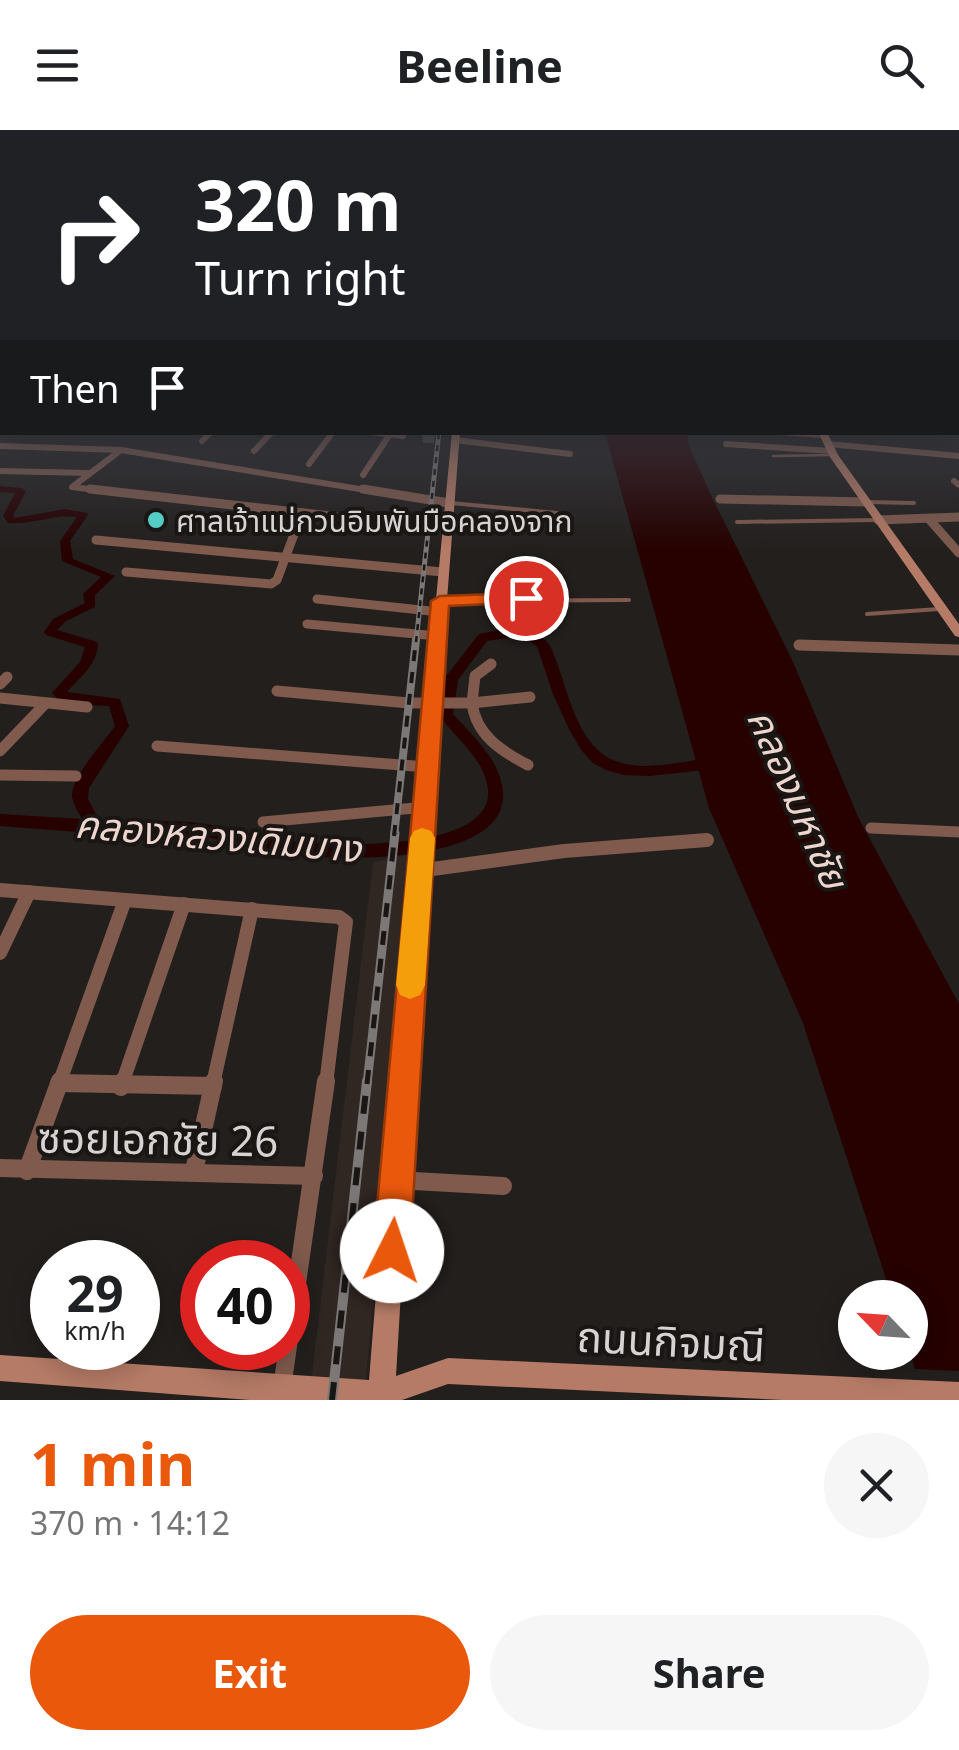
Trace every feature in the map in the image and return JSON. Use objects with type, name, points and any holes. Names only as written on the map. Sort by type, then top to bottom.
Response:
[{"type":"street","points":[[202,441],[208,435]]},
{"type":"street","points":[[254,451],[269,435]]},
{"type":"street","points":[[309,464],[331,435]]},
{"type":"street","points":[[364,474],[389,435]]},
{"type":"street","points":[[397,435],[404,436]]},
{"type":"street","points":[[386,1398],[396,1180],[418,870],[455,436],[570,454]]},
{"type":"street","points":[[726,444],[827,444],[959,456]]},
{"type":"street","points":[[827,444],[959,633]]},
{"type":"street","points":[[0,446],[120,450],[450,502]]},
{"type":"street","points":[[120,450],[72,486],[447,529]]},
{"type":"street","points":[[0,471],[89,473]]},
{"type":"street","points":[[720,499],[865,502]]},
{"type":"street","points":[[126,572],[271,584],[277,580],[302,513]]},
{"type":"street","points":[[878,520],[959,517]]},
{"type":"street","points":[[929,519],[959,553]]},
{"type":"street","points":[[96,540],[443,572]]},
{"type":"street","points":[[317,599],[440,606]]},
{"type":"street","points":[[307,624],[438,636]]},
{"type":"street","points":[[798,645],[959,650]]},
{"type":"street","points":[[491,664],[475,676],[474,722],[481,732],[528,764]]},
{"type":"street","points":[[278,691],[433,704],[530,697]]},
{"type":"street","points":[[0,698],[86,707]]},
{"type":"street","points":[[0,751],[44,705]]},
{"type":"street","points":[[157,746],[427,767]]},
{"type":"street","points":[[0,775],[76,776]]},
{"type":"street","points":[[263,822],[426,807]]},
{"type":"street","points":[[871,828],[959,832]]},
{"type":"street","points":[[418,870],[548,853],[707,840]]},
{"type":"street","points":[[0,890],[340,917],[348,926],[282,1388]]},
{"type":"street","points":[[0,953],[29,892]]},
{"type":"street","points":[[27,1171],[124,900]]},
{"type":"street","points":[[121,1086],[184,904]]},
{"type":"street","points":[[194,1171],[252,909]]},
{"type":"street","points":[[59,1083],[212,1086]]},
{"type":"street","name":"ซอยเอกชัย 26","points":[[0,1168],[314,1176]]},
{"type":"street","points":[[396,1180],[503,1186]]},
{"type":"street","name":"ถนนกิจมณี","points":[[0,1368],[386,1398],[448,1371],[512,1371],[959,1395]]},
{"type":"lane","points":[[776,435],[827,444]]},
{"type":"lane","points":[[773,456],[827,444]]},
{"type":"lane","points":[[450,502],[557,512]]},
{"type":"lane","points":[[865,502],[914,503]]},
{"type":"lane","points":[[737,522],[878,520]]},
{"type":"lane","points":[[440,606],[629,600]]},
{"type":"lane","points":[[867,614],[942,609]]},
{"type":"shaded area","points":[[416,853],[364,1400],[309,1400],[373,862]]},
{"type":"water","name":"คลองมหาชัย","points":[[606,435],[687,435],[709,491],[793,662],[859,819],[959,1004],[959,1371],[928,1370],[928,1280],[886,1280],[803,1023],[709,808]]},
{"type":"waterway","name":"คลองหลวงเดิมบาง","points":[[0,489],[21,491],[8,516],[12,521],[65,512],[83,515],[65,541],[68,561],[109,576],[89,594],[91,604],[62,618],[50,632],[92,645],[85,665],[59,693],[66,699],[115,702],[122,726],[81,788],[81,802],[93,825]]},
{"type":"waterway","name":"คลองหลวงเดิมบาง","points":[[0,820],[197,829],[289,848],[337,851],[404,848],[464,834],[485,822],[495,805],[496,791],[481,756],[446,715],[451,679],[483,637],[523,632],[543,644],[568,713],[587,747],[599,759],[611,766],[635,770],[714,763]]},
{"type":"railway","points":[[416,642],[439,435]]},
{"type":"railway","points":[[394,836],[416,640]]},
{"type":"railway","points":[[367,1084],[395,833]]},
{"type":"railway","points":[[332,1400],[367,1081]]},
{"type":"slow traffic","points":[[410,985],[422,838]]},
{"type":"place","name":"ศาลเจ้าแม่กวนอิมพันมือคลองจาก","points":[[156,520]]},
{"type":"route","points":[[392,1251],[440,601],[526,598]]}]
